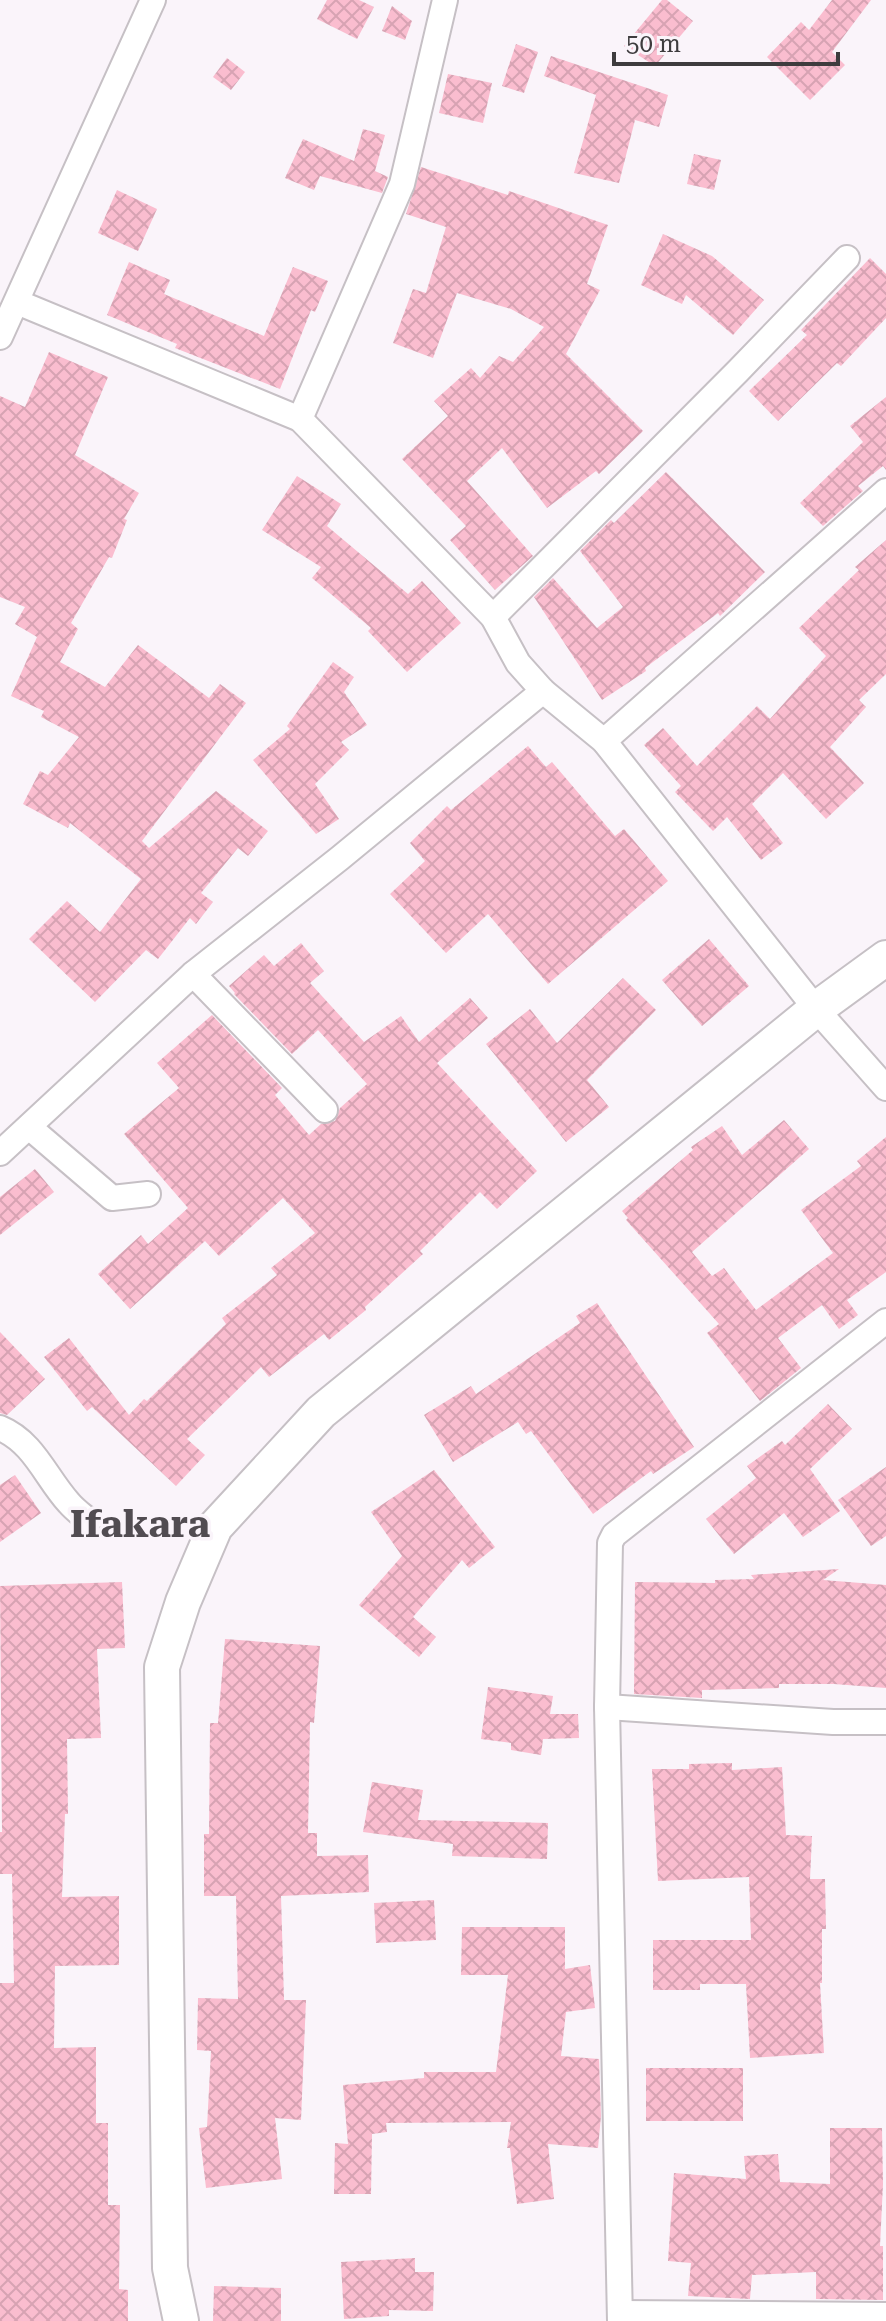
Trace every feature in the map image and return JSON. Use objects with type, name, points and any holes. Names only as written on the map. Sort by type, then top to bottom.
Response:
[{"type":"main road","points":[[181,2321],[170,2268],[162,1667],[183,1602],[215,1527],[321,1412],[816,1009],[886,958]]},
{"type":"street","points":[[0,337],[153,0]]},
{"type":"street","points":[[300,419],[402,184],[445,0]]},
{"type":"street","points":[[493,617],[847,258]]},
{"type":"street","points":[[17,302],[300,419],[493,617],[518,663],[543,691],[604,741],[816,1009],[886,1088]]},
{"type":"street","points":[[604,741],[886,491]]},
{"type":"street","points":[[0,1153],[193,974],[543,691]]},
{"type":"street","points":[[193,974],[325,1110]]},
{"type":"street","points":[[29,1127],[112,1198],[148,1194]]},
{"type":"street","points":[[886,1321],[614,1535],[610,1543],[607,1707],[620,2317],[886,2315]]},
{"type":"street","points":[[0,1428],[34,1454],[68,1502],[89,1521]]},
{"type":"street","points":[[607,1707],[833,1722],[886,1722]]},
{"type":"building","points":[[327,0],[359,0],[374,7],[357,39],[317,19]]},
{"type":"building","points":[[662,0],[667,0],[693,21],[655,66],[624,46]]},
{"type":"building","points":[[832,0],[871,0],[832,52],[845,65],[810,100],[767,57],[801,22],[809,30]]},
{"type":"building","points":[[392,6],[412,21],[405,40],[382,31]]},
{"type":"building","points":[[516,44],[538,52],[524,93],[502,86]]},
{"type":"building","points":[[551,56],[668,95],[659,127],[635,120],[619,183],[574,173],[596,95],[544,76]]},
{"type":"building","points":[[227,58],[245,72],[231,90],[213,77]]},
{"type":"building","points":[[448,74],[492,83],[483,123],[439,113]]},
{"type":"building","points":[[363,129],[385,135],[375,171],[388,177],[382,193],[320,176],[314,190],[285,178],[303,139],[354,161]]},
{"type":"building","points":[[694,154],[721,160],[714,190],[687,184]]},
{"type":"building","points":[[421,167],[508,195],[509,191],[608,225],[587,284],[600,290],[566,354],[643,431],[599,474],[596,471],[547,508],[502,448],[467,481],[533,556],[495,590],[450,540],[466,526],[402,459],[448,416],[434,401],[471,368],[480,378],[499,356],[513,362],[544,327],[511,309],[457,293],[433,358],[393,343],[413,289],[426,293],[446,227],[406,214]]},
{"type":"building","points":[[117,190],[157,209],[138,251],[98,233]]},
{"type":"building","points":[[663,234],[712,256],[764,300],[733,335],[686,295],[682,304],[641,285]]},
{"type":"building","points":[[870,258],[886,274],[886,318],[841,366],[837,363],[778,421],[749,391],[807,335],[801,330]]},
{"type":"building","points":[[129,262],[170,280],[164,294],[264,336],[293,267],[328,281],[315,312],[311,310],[280,389],[175,348],[177,344],[107,315]]},
{"type":"building","points":[[49,352],[108,377],[75,455],[139,493],[124,519],[127,520],[112,558],[109,557],[71,623],[78,629],[60,662],[105,687],[138,645],[209,698],[220,684],[246,703],[142,841],[149,848],[216,791],[268,831],[248,856],[238,848],[201,893],[213,902],[196,924],[190,918],[158,959],[146,950],[95,1002],[29,939],[67,901],[100,932],[141,879],[70,823],[68,828],[23,804],[40,771],[48,775],[79,737],[41,717],[44,711],[11,696],[37,637],[15,624],[25,607],[0,597],[0,396],[25,407]]},
{"type":"building","points":[[886,397],[886,470],[883,466],[858,486],[863,491],[823,526],[800,503],[863,442],[850,426]]},
{"type":"building","points":[[666,472],[765,572],[720,616],[718,613],[645,668],[646,671],[602,700],[534,597],[553,578],[597,628],[623,607],[580,551]]},
{"type":"building","points":[[297,476],[341,504],[327,526],[408,594],[422,581],[461,623],[407,672],[368,631],[371,628],[312,578],[321,567],[262,530]]},
{"type":"building","points":[[886,540],[886,674],[859,700],[866,707],[830,747],[864,783],[826,819],[783,773],[752,804],[783,843],[761,860],[727,817],[713,831],[675,792],[681,786],[644,745],[663,728],[697,766],[757,706],[770,719],[826,656],[799,628],[859,570],[855,567]]},
{"type":"building","points":[[333,662],[354,677],[344,692],[367,725],[341,742],[349,750],[315,784],[339,819],[316,834],[253,760],[290,729],[287,726]]},
{"type":"building","points":[[528,746],[546,767],[552,762],[615,836],[624,829],[668,881],[548,984],[488,914],[446,953],[390,894],[425,861],[410,843],[447,806],[451,810]]},
{"type":"building","points":[[709,939],[749,986],[702,1026],[662,980]]},
{"type":"building","points":[[301,943],[324,971],[310,983],[364,1042],[401,1016],[419,1042],[470,998],[488,1018],[437,1063],[537,1171],[497,1209],[480,1192],[420,1251],[423,1254],[365,1307],[366,1310],[329,1340],[324,1334],[269,1377],[261,1367],[187,1439],[205,1455],[176,1486],[92,1407],[87,1411],[44,1357],[69,1338],[129,1415],[226,1324],[222,1318],[277,1275],[271,1268],[315,1233],[283,1198],[219,1256],[205,1241],[130,1309],[98,1274],[141,1235],[148,1244],[188,1208],[124,1134],[179,1088],[157,1063],[212,1015],[282,1088],[275,1095],[309,1135],[321,1124],[335,1121],[340,1108],[367,1084],[318,1030],[292,1054],[229,986],[264,955],[274,966]]},
{"type":"building","points":[[623,978],[656,1010],[587,1080],[609,1107],[566,1142],[486,1044],[530,1009],[557,1043]]},
{"type":"building","points":[[784,1120],[809,1149],[692,1252],[712,1276],[724,1268],[756,1310],[833,1253],[801,1210],[861,1166],[857,1161],[886,1137],[886,1272],[847,1300],[858,1315],[839,1329],[822,1305],[778,1338],[801,1368],[760,1401],[707,1333],[719,1324],[626,1220],[628,1218],[622,1211],[693,1150],[691,1147],[722,1126],[742,1155]]},
{"type":"building","points":[[35,1169],[54,1192],[0,1235],[0,1197]]},
{"type":"building","points":[[597,1303],[694,1447],[653,1474],[651,1471],[593,1514],[531,1431],[526,1434],[518,1422],[453,1462],[424,1415],[471,1386],[476,1394],[580,1323],[576,1316]]},
{"type":"building","points":[[0,1332],[45,1379],[7,1415],[0,1413]]},
{"type":"building","points":[[828,1404],[852,1429],[810,1469],[840,1511],[803,1537],[784,1513],[734,1554],[706,1519],[756,1478],[747,1466],[782,1441],[785,1445]]},
{"type":"building","points":[[886,1467],[886,1536],[871,1546],[838,1500]]},
{"type":"building","points":[[434,1470],[495,1547],[469,1568],[462,1560],[413,1617],[436,1637],[419,1657],[359,1605],[402,1556],[371,1512]]},
{"type":"building","points":[[15,1475],[41,1513],[0,1542],[0,1485]]},
{"type":"building","points":[[839,1569],[823,1580],[886,1585],[886,1688],[779,1684],[779,1688],[702,1690],[702,1698],[634,1694],[635,1582],[715,1583],[715,1580],[754,1579],[751,1575]]},
{"type":"building","points":[[122,1582],[125,1648],[97,1649],[101,1738],[67,1739],[68,1814],[65,1814],[62,1897],[119,1896],[119,1965],[55,1966],[54,2048],[96,2047],[96,2123],[108,2123],[108,2205],[120,2205],[119,2289],[128,2290],[128,2321],[0,2321],[0,1983],[14,1983],[12,1874],[0,1874],[0,1586]]},
{"type":"building","points":[[225,1639],[320,1646],[314,1723],[310,1722],[308,1833],[317,1833],[317,1856],[368,1855],[369,1892],[281,1896],[284,2000],[306,2000],[301,2120],[275,2118],[282,2179],[206,2188],[199,2128],[207,2127],[211,2051],[197,2050],[198,1998],[238,1999],[236,1896],[204,1896],[204,1834],[209,1834],[210,1723],[218,1723]]},
{"type":"building","points":[[488,1687],[553,1696],[550,1714],[578,1714],[579,1738],[543,1739],[541,1755],[511,1750],[511,1743],[481,1739]]},
{"type":"building","points":[[732,1763],[732,1770],[782,1767],[786,1835],[812,1836],[810,1879],[825,1879],[826,1929],[822,1929],[820,1983],[824,2053],[750,2058],[746,1984],[700,1984],[700,1990],[653,1990],[653,1940],[751,1940],[749,1877],[658,1881],[652,1769],[689,1769],[689,1764]]},
{"type":"building","points":[[372,1782],[423,1790],[418,1820],[548,1823],[547,1859],[452,1856],[453,1844],[363,1832]]},
{"type":"building","points":[[434,1900],[436,1940],[376,1943],[374,1903]]},
{"type":"building","points":[[462,1927],[565,1927],[565,1969],[590,1965],[595,2008],[566,2012],[561,2056],[599,2059],[601,2116],[598,2148],[548,2144],[554,2199],[517,2204],[510,2148],[507,2148],[511,2122],[386,2123],[387,2132],[372,2134],[371,2194],[334,2194],[335,2143],[348,2144],[343,2085],[424,2078],[424,2072],[496,2072],[508,1975],[461,1975]]},
{"type":"building","points":[[646,2068],[743,2068],[743,2121],[646,2121]]},
{"type":"building","points":[[830,2128],[882,2128],[880,2246],[883,2246],[883,2300],[816,2299],[816,2272],[752,2275],[750,2299],[688,2296],[691,2263],[668,2261],[674,2173],[746,2179],[744,2156],[778,2154],[780,2182],[830,2184]]},
{"type":"building","points":[[415,2258],[415,2272],[434,2272],[433,2311],[389,2310],[389,2316],[344,2319],[341,2262]]},
{"type":"building","points":[[214,2286],[281,2288],[281,2321],[213,2321]]},
{"type":"district","name":"Ifakara","points":[[140,1524]]}]
